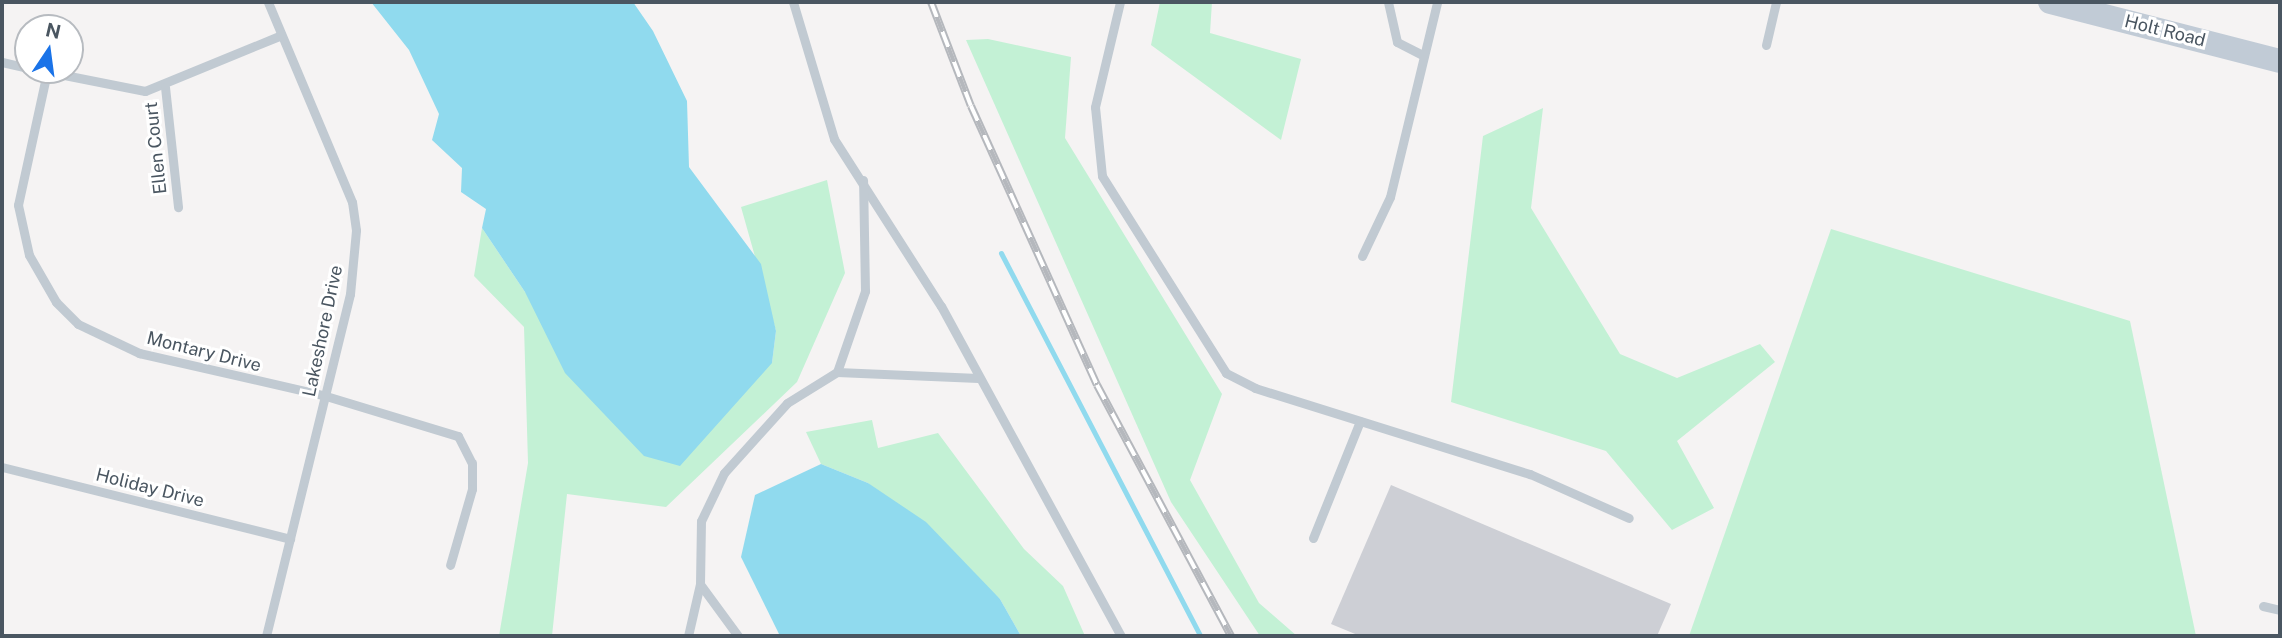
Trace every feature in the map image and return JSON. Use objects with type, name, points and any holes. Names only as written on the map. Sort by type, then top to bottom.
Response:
[{"type":"main road","name":"Holt Road","points":[[2050,2],[2280,61]]},
{"type":"lane","name":"Lakeshore Drive","points":[[266,636],[350,294],[356,230],[352,202],[279,36],[268,2]]},
{"type":"lane","points":[[793,2],[834,139],[863,180],[978,378],[1121,636]]},
{"type":"lane","points":[[1120,2],[1095,107],[1102,176],[1207,352],[1226,373],[1360,421],[1530,474],[1629,518]]},
{"type":"lane","points":[[1388,2],[1397,42],[1424,57]]},
{"type":"lane","points":[[1362,256],[1390,197],[1437,2]]},
{"type":"lane","points":[[1766,45],[1776,2]]},
{"type":"lane","points":[[84,80],[130,90],[165,87],[279,36]]},
{"type":"lane","name":"Montary Drive","points":[[41,84],[18,205],[29,255],[56,302],[79,324],[139,353],[326,396],[442,428],[466,445],[472,489],[450,565]]},
{"type":"lane","name":"Ellen Court","points":[[165,87],[178,206]]},
{"type":"lane","points":[[836,373],[865,291],[863,180]]},
{"type":"lane","points":[[688,636],[700,584],[701,521],[724,473],[787,403],[836,373],[978,378]]},
{"type":"lane","points":[[1313,538],[1360,421]]},
{"type":"lane","name":"Holiday Drive","points":[[2,467],[290,539]]},
{"type":"lane","points":[[700,584],[738,636]]},
{"type":"lane","points":[[2263,606],[2280,610]]},
{"type":"green space","points":[[1160,2],[1212,2],[1210,33],[1301,59],[1281,140],[1151,45]]},
{"type":"green space","points":[[988,39],[1071,57],[1065,138],[1222,394],[1190,480],[1259,603],[1297,636],[1260,636],[1171,502],[966,40]]},
{"type":"green space","points":[[1543,108],[1531,208],[1620,354],[1677,378],[1760,344],[1775,362],[1677,441],[1714,508],[1672,530],[1606,451],[1451,402],[1483,136]]},
{"type":"green space","points":[[827,180],[845,273],[797,382],[666,507],[567,494],[552,636],[499,636],[528,463],[524,327],[474,276],[482,228],[525,292],[772,363],[776,331],[741,207]]},
{"type":"green space","points":[[1831,229],[2130,321],[2196,636],[1689,636]]},
{"type":"green space","points":[[872,420],[878,448],[938,433],[1024,549],[1063,586],[1085,636],[1021,636],[1000,599],[868,483],[821,464],[806,432]]},
{"type":"water","points":[[371,2],[633,2],[653,31],[687,101],[689,167],[761,264],[776,331],[772,363],[680,466],[644,456],[565,373],[525,292],[482,228],[486,209],[461,192],[462,168],[432,140],[439,114],[409,50]]},
{"type":"water","points":[[821,464],[868,483],[926,522],[1000,599],[1021,636],[780,636],[741,557],[755,495]]},
{"type":"building","points":[[1391,485],[1671,604],[1657,636],[1360,636],[1331,624]]},
{"type":"waterway","points":[[1001,253],[1200,636]]},
{"type":"railway","points":[[931,2],[971,106],[1097,385],[1231,636]]}]
